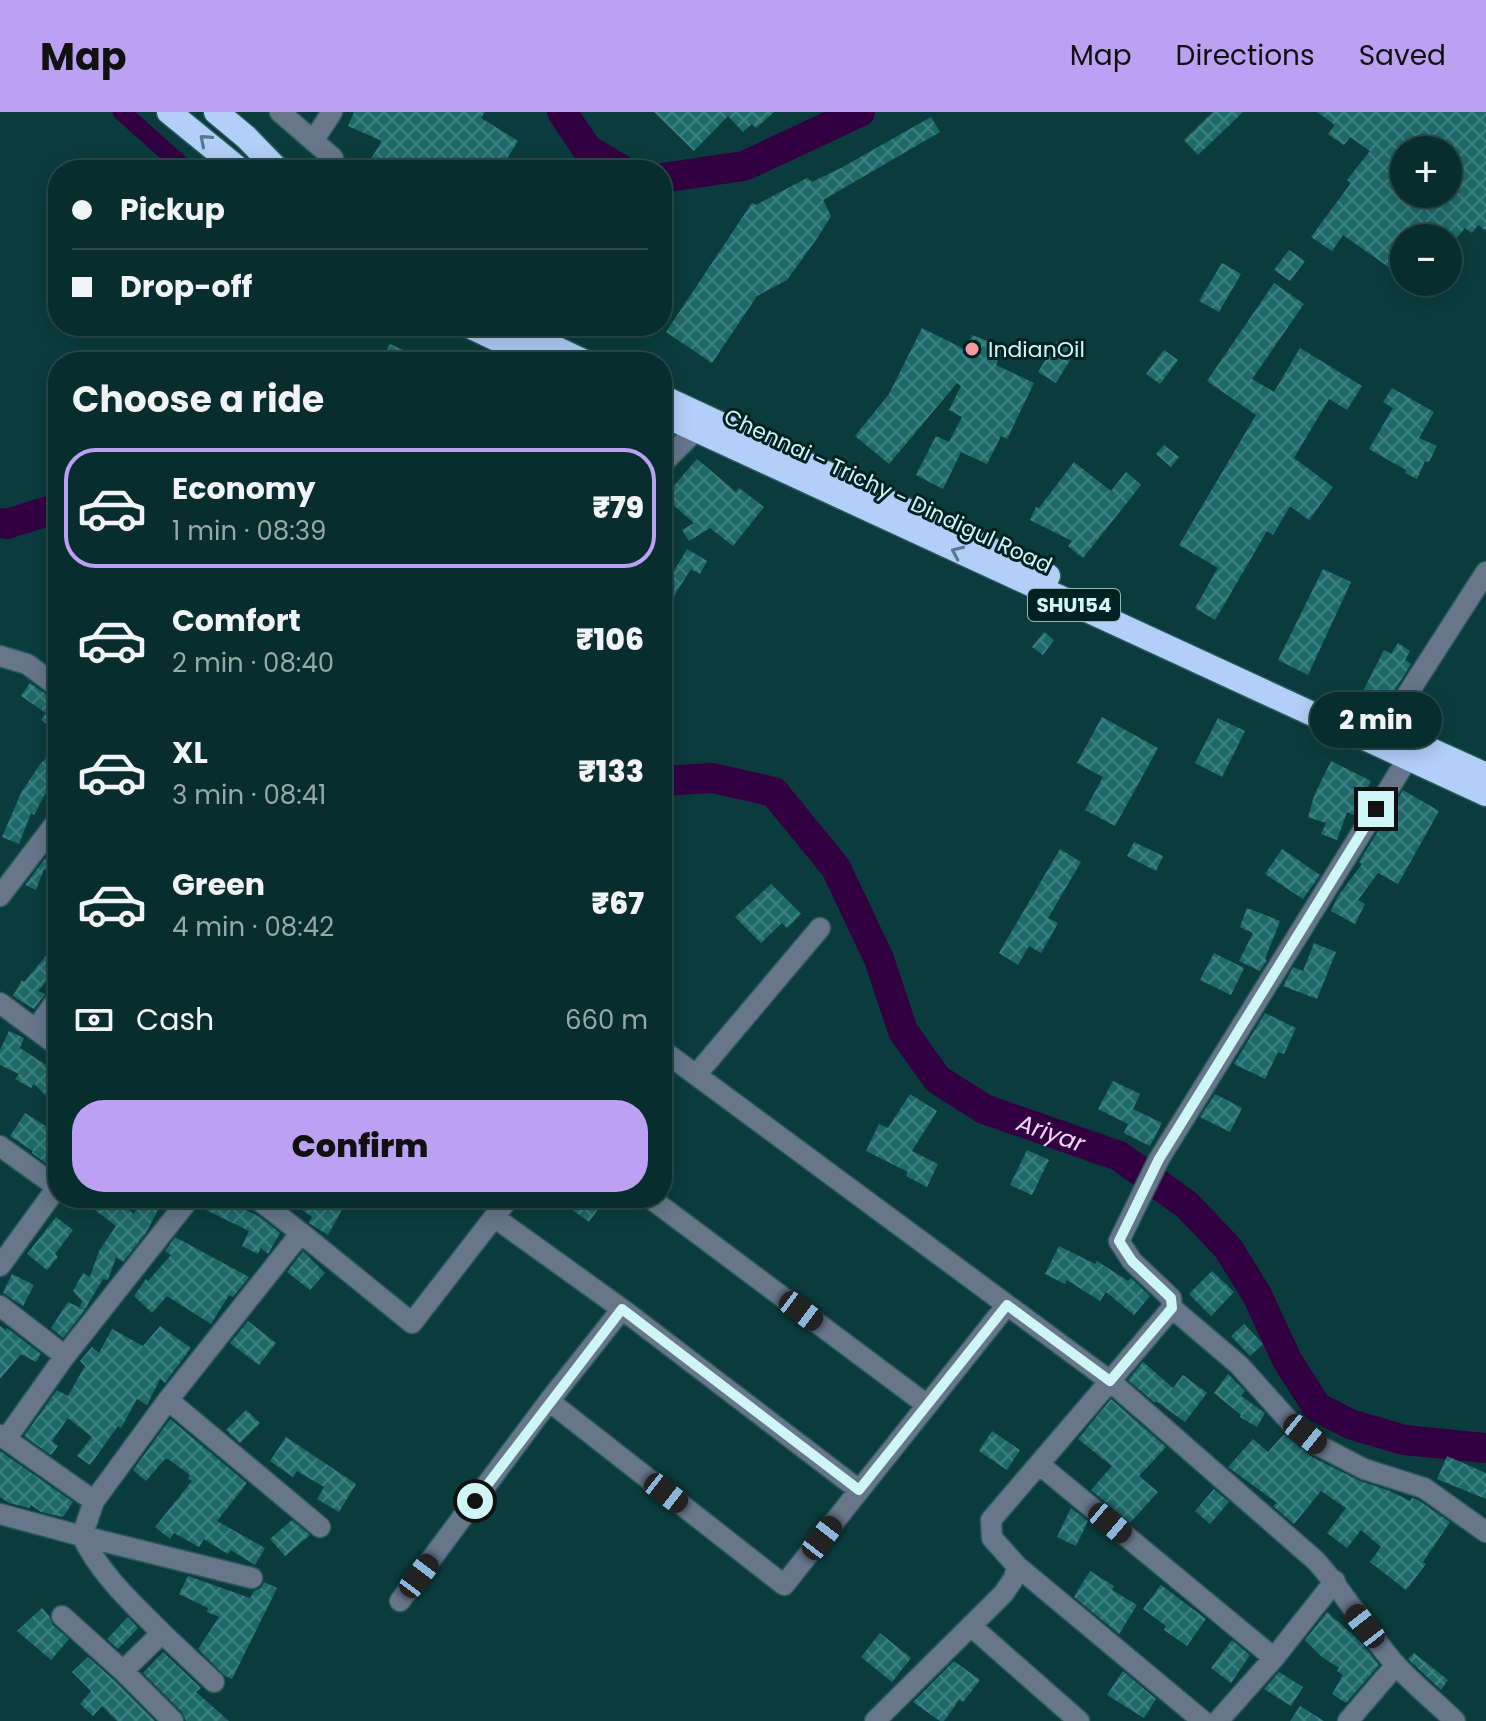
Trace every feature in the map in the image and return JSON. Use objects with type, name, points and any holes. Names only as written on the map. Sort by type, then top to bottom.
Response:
[{"type":"highway","points":[[169,112],[228,160]]},
{"type":"highway","points":[[216,112],[268,160]]},
{"type":"highway","points":[[490,336],[524,352]]},
{"type":"highway","points":[[530,336],[564,352]]},
{"type":"highway","name":"Chennai - Trichy - Dindigul Road","points":[[672,404],[700,423],[1486,794]]},
{"type":"highway","name":"Chennai - Trichy - Dindigul Road","points":[[672,416],[700,423],[1486,775]]},
{"type":"street","points":[[280,112],[332,160]]},
{"type":"street","points":[[313,141],[332,112]]},
{"type":"street","points":[[672,453],[700,423]]},
{"type":"street","points":[[1385,729],[1486,572]]},
{"type":"street","points":[[1468,602],[1486,614]]},
{"type":"street","points":[[0,656],[27,664],[48,680]]},
{"type":"street","points":[[1408,758],[1159,1159],[1119,1241],[1132,1261],[1171,1298],[1172,1308],[1239,1365],[1292,1424],[1318,1445],[1364,1469],[1424,1488],[1486,1532]]},
{"type":"street","points":[[0,896],[48,833]]},
{"type":"street","points":[[696,1075],[820,928]]},
{"type":"street","points":[[0,1003],[48,1038]]},
{"type":"street","points":[[36,1029],[48,1012]]},
{"type":"street","points":[[672,1057],[1110,1381],[1251,1502],[1335,1581],[1350,1607],[1396,1665],[1455,1721]]},
{"type":"street","points":[[0,1146],[48,1180]]},
{"type":"street","points":[[1,1264],[48,1201]]},
{"type":"street","points":[[94,1501],[3,1437],[182,1208]]},
{"type":"street","points":[[280,1208],[301,1233],[412,1323],[501,1208]]},
{"type":"street","points":[[663,1208],[927,1405]]},
{"type":"street","points":[[494,1217],[622,1309],[859,1490]]},
{"type":"street","points":[[214,1682],[124,1595],[92,1558],[82,1536],[94,1501],[168,1400],[301,1233]]},
{"type":"street","points":[[549,1401],[784,1585],[1007,1305]]},
{"type":"street","points":[[0,1306],[65,1356]]},
{"type":"street","points":[[1172,1308],[991,1520],[992,1538],[1017,1566],[1203,1721]]},
{"type":"street","points":[[400,1601],[549,1401],[622,1309]]},
{"type":"street","points":[[168,1400],[320,1527]]},
{"type":"street","points":[[1040,1465],[1274,1658]]},
{"type":"street","points":[[0,1514],[252,1578]]},
{"type":"street","points":[[875,1721],[1004,1593],[1014,1578],[1017,1566]]},
{"type":"street","points":[[1218,1721],[1274,1658],[1335,1581]]},
{"type":"street","points":[[62,1616],[173,1721]]},
{"type":"street","points":[[971,1626],[1070,1718]]},
{"type":"street","points":[[123,1671],[162,1633]]},
{"type":"street","points":[[1348,1721],[1396,1665]]},
{"type":"building","points":[[354,112],[485,112],[481,118],[518,141],[506,160],[370,160],[382,141],[348,126]]},
{"type":"building","points":[[654,112],[774,112],[756,128],[752,124],[743,132],[728,116],[694,151]]},
{"type":"building","points":[[1213,112],[1243,112],[1198,155],[1184,140]]},
{"type":"building","points":[[1317,112],[1486,112],[1486,231],[1478,225],[1472,233],[1465,228],[1462,232],[1462,224],[1390,224],[1390,268],[1343,235],[1332,251],[1311,237],[1351,183],[1347,180],[1370,151],[1350,137],[1344,145],[1328,134],[1335,125]]},
{"type":"building","points":[[931,117],[940,132],[823,200],[831,216],[818,237],[787,280],[757,296],[712,363],[672,336],[672,323],[752,203],[756,205],[807,178],[812,182]]},
{"type":"building","points":[[1289,250],[1305,261],[1290,281],[1274,270]]},
{"type":"building","points":[[1222,263],[1241,274],[1219,312],[1199,301]]},
{"type":"building","points":[[1274,283],[1304,304],[1252,379],[1274,392],[1300,348],[1362,386],[1347,410],[1329,399],[1294,458],[1333,487],[1309,520],[1290,506],[1273,535],[1267,531],[1215,620],[1195,608],[1218,568],[1179,545],[1256,415],[1207,381]]},
{"type":"building","points":[[922,328],[966,350],[972,335],[1003,347],[996,365],[1034,383],[1007,439],[1001,436],[987,464],[961,452],[943,489],[916,475],[936,436],[949,442],[962,417],[949,410],[961,386],[957,383],[889,464],[855,436],[889,394]]},
{"type":"building","points":[[1057,341],[1075,352],[1056,383],[1038,372]]},
{"type":"building","points":[[390,344],[407,352],[386,352]]},
{"type":"building","points":[[1164,350],[1178,360],[1160,384],[1146,374]]},
{"type":"building","points":[[1392,388],[1434,412],[1419,438],[1437,446],[1429,462],[1425,461],[1417,479],[1369,449],[1393,408],[1383,402]]},
{"type":"building","points":[[1164,445],[1179,457],[1171,467],[1156,454]]},
{"type":"building","points":[[697,459],[736,492],[739,488],[764,507],[733,546],[710,528],[689,541],[682,530],[694,523],[672,504],[672,488]]},
{"type":"building","points":[[1074,462],[1111,491],[1126,472],[1141,485],[1083,558],[1068,546],[1072,541],[1030,520],[1036,507],[1039,508]]},
{"type":"building","points":[[687,549],[707,561],[700,574],[691,569],[674,596],[672,574]]},
{"type":"building","points":[[1323,569],[1351,582],[1308,675],[1278,660]]},
{"type":"building","points":[[1044,632],[1054,640],[1043,655],[1032,647]]},
{"type":"building","points":[[1398,643],[1410,651],[1405,660],[1411,664],[1388,701],[1378,696],[1374,702],[1361,695],[1384,650],[1391,654]]},
{"type":"building","points":[[30,683],[48,696],[48,725],[41,720],[46,713],[21,696]]},
{"type":"building","points":[[1102,717],[1158,748],[1115,826],[1085,810],[1103,777],[1077,763]]},
{"type":"building","points":[[1218,718],[1245,731],[1222,777],[1195,763]]},
{"type":"building","points":[[48,756],[48,796],[45,794],[34,815],[31,813],[19,844],[2,837],[21,793]]},
{"type":"building","points":[[1331,761],[1371,781],[1354,815],[1347,812],[1337,840],[1321,834],[1326,823],[1308,817],[1314,796]]},
{"type":"building","points":[[1403,790],[1439,811],[1398,884],[1378,873],[1358,900],[1365,904],[1355,924],[1331,911],[1338,896],[1362,864],[1359,862]]},
{"type":"building","points":[[1134,842],[1163,856],[1156,871],[1127,856]]},
{"type":"building","points":[[1060,849],[1081,862],[1048,918],[1058,923],[1041,953],[1029,946],[1018,965],[999,953]]},
{"type":"building","points":[[1282,849],[1320,875],[1303,899],[1265,874]]},
{"type":"building","points":[[48,855],[48,872],[44,869],[36,890],[25,885]]},
{"type":"building","points":[[771,884],[801,914],[787,928],[782,923],[761,943],[735,917]]},
{"type":"building","points":[[1247,908],[1280,921],[1267,960],[1260,971],[1239,961],[1253,933],[1240,927]]},
{"type":"building","points":[[1314,943],[1336,952],[1317,999],[1283,986],[1293,967],[1303,971]]},
{"type":"building","points":[[1214,953],[1244,968],[1231,995],[1200,980]]},
{"type":"building","points":[[46,956],[48,958],[48,979],[38,991],[45,994],[34,1009],[13,996],[22,980],[24,982]]},
{"type":"building","points":[[1265,1013],[1296,1028],[1284,1054],[1278,1052],[1265,1079],[1234,1064]]},
{"type":"building","points":[[9,1031],[24,1038],[20,1048],[48,1066],[48,1097],[34,1084],[31,1088],[15,1079],[19,1074],[0,1065],[0,1050]]},
{"type":"building","points":[[1113,1081],[1140,1094],[1133,1109],[1162,1123],[1150,1146],[1124,1133],[1128,1124],[1098,1109]]},
{"type":"building","points":[[910,1094],[937,1111],[912,1151],[938,1164],[927,1187],[906,1176],[908,1172],[866,1151],[879,1124],[888,1128]]},
{"type":"building","points":[[1215,1094],[1242,1108],[1230,1132],[1200,1117]]},
{"type":"building","points":[[25,1113],[48,1128],[48,1163],[47,1164],[10,1136]]},
{"type":"building","points":[[1027,1150],[1049,1160],[1032,1195],[1010,1185]]},
{"type":"building","points":[[92,1208],[126,1208],[134,1214],[137,1208],[159,1208],[146,1233],[123,1262],[116,1257],[108,1280],[103,1279],[85,1309],[80,1307],[82,1301],[73,1291],[83,1273],[90,1277],[99,1251],[116,1226]]},
{"type":"building","points":[[202,1208],[243,1208],[280,1233],[268,1254],[261,1248],[258,1254],[242,1246],[249,1231]]},
{"type":"building","points":[[300,1208],[343,1208],[328,1235],[309,1223],[312,1217]]},
{"type":"building","points":[[572,1208],[599,1208],[589,1222]]},
{"type":"building","points":[[56,1217],[73,1230],[47,1270],[27,1254]]},
{"type":"building","points":[[175,1237],[249,1277],[233,1297],[229,1295],[211,1324],[167,1296],[152,1313],[134,1296],[146,1279],[148,1281],[171,1255],[165,1251]]},
{"type":"building","points":[[1059,1246],[1095,1264],[1097,1261],[1128,1281],[1131,1278],[1150,1296],[1134,1315],[1106,1292],[1100,1301],[1067,1280],[1065,1284],[1045,1274]]},
{"type":"building","points":[[303,1251],[325,1273],[310,1290],[287,1272]]},
{"type":"building","points":[[1212,1271],[1234,1292],[1211,1316],[1189,1294]]},
{"type":"building","points":[[12,1274],[34,1285],[23,1306],[3,1293]]},
{"type":"building","points":[[68,1302],[85,1310],[63,1338],[51,1328]]},
{"type":"building","points":[[248,1321],[276,1343],[259,1365],[230,1343]]},
{"type":"building","points":[[1244,1324],[1263,1344],[1250,1356],[1231,1336]]},
{"type":"building","points":[[0,1326],[41,1354],[36,1362],[21,1354],[0,1379]]},
{"type":"building","points":[[160,1326],[191,1348],[165,1383],[160,1379],[147,1405],[137,1399],[121,1428],[118,1426],[90,1465],[77,1456],[92,1437],[68,1418],[52,1441],[58,1446],[51,1455],[24,1436],[57,1390],[68,1396],[85,1366],[80,1361],[92,1347],[99,1353],[112,1329],[143,1346]]},
{"type":"building","points":[[1143,1362],[1173,1388],[1183,1375],[1207,1393],[1185,1422],[1155,1403],[1128,1380]]},
{"type":"building","points":[[1228,1374],[1245,1391],[1241,1396],[1265,1413],[1257,1427],[1240,1417],[1214,1393]]},
{"type":"building","points":[[1111,1399],[1166,1447],[1139,1476],[1158,1492],[1130,1523],[1091,1490],[1112,1466],[1078,1439]]},
{"type":"building","points":[[246,1410],[260,1423],[240,1443],[226,1430]]},
{"type":"building","points":[[170,1419],[247,1483],[217,1521],[265,1548],[255,1565],[231,1550],[228,1554],[204,1539],[199,1547],[174,1533],[170,1539],[155,1527],[192,1481],[188,1479],[190,1475],[168,1459],[146,1481],[133,1470]]},
{"type":"building","points":[[992,1431],[1020,1450],[1007,1470],[979,1451]]},
{"type":"building","points":[[1284,1434],[1312,1457],[1360,1481],[1410,1501],[1412,1498],[1418,1500],[1450,1522],[1423,1562],[1426,1564],[1406,1590],[1370,1562],[1381,1547],[1361,1530],[1347,1548],[1327,1533],[1346,1508],[1321,1491],[1294,1524],[1273,1506],[1277,1503],[1228,1467],[1253,1439],[1268,1452]]},
{"type":"building","points":[[286,1437],[356,1484],[339,1512],[317,1499],[324,1487],[297,1471],[293,1477],[270,1461]]},
{"type":"building","points":[[0,1451],[73,1502],[63,1517],[41,1512],[31,1505],[29,1508],[9,1503],[0,1497]]},
{"type":"building","points":[[1447,1456],[1486,1473],[1486,1499],[1437,1479]]},
{"type":"building","points":[[1214,1489],[1229,1502],[1210,1524],[1195,1511]]},
{"type":"building","points":[[1071,1508],[1088,1521],[1076,1546],[1057,1537]]},
{"type":"building","points":[[292,1520],[310,1535],[285,1556],[270,1539]]},
{"type":"building","points":[[1090,1571],[1114,1586],[1112,1590],[1137,1605],[1119,1634],[1074,1597]]},
{"type":"building","points":[[188,1576],[250,1598],[264,1582],[277,1588],[232,1679],[198,1649],[219,1617],[179,1594]]},
{"type":"building","points":[[1161,1585],[1206,1619],[1187,1646],[1164,1630],[1166,1626],[1143,1609]]},
{"type":"building","points":[[42,1608],[53,1625],[69,1639],[51,1660],[17,1631]]},
{"type":"building","points":[[1327,1612],[1362,1643],[1379,1665],[1346,1703],[1332,1694],[1343,1675],[1337,1671],[1339,1668],[1305,1640]]},
{"type":"building","points":[[128,1617],[138,1628],[118,1649],[107,1639]]},
{"type":"building","points":[[880,1633],[911,1658],[892,1682],[861,1657]]},
{"type":"building","points":[[1232,1640],[1250,1655],[1231,1683],[1211,1668]]},
{"type":"building","points":[[163,1652],[201,1688],[196,1692],[229,1721],[186,1721],[182,1712],[143,1673]]},
{"type":"building","points":[[1414,1653],[1448,1680],[1441,1690],[1408,1659]]},
{"type":"building","points":[[88,1657],[155,1721],[117,1721],[102,1706],[93,1716],[80,1704],[91,1691],[72,1672]]},
{"type":"building","points":[[954,1661],[980,1680],[963,1702],[959,1700],[944,1721],[940,1721],[913,1702]]},
{"type":"building","points":[[1123,1671],[1156,1699],[1144,1718],[1107,1695]]},
{"type":"building","points":[[1279,1672],[1303,1687],[1291,1706],[1264,1689]]},
{"type":"building","points":[[1300,1706],[1324,1721],[1290,1721]]},
{"type":"waterway","points":[[122,112],[176,160]]},
{"type":"waterway","points":[[562,112],[587,149],[605,160]]},
{"type":"waterway","points":[[672,177],[744,166],[860,112]]},
{"type":"waterway","name":"Ariyar","points":[[0,523],[7,524],[48,511]]},
{"type":"waterway","name":"Ariyar","points":[[672,780],[713,778],[774,792],[836,868],[879,959],[903,1031],[937,1079],[984,1109],[1119,1156],[1187,1205],[1228,1248],[1257,1295],[1287,1360],[1317,1407],[1350,1424],[1404,1440],[1486,1448]]},
{"type":"place","name":"IndianOil","points":[[972,349]]},
{"type":"route","points":[[475,1501],[622,1309],[859,1490],[1007,1305],[1110,1381],[1172,1308],[1171,1298],[1132,1261],[1119,1241],[1138,1198],[1159,1159],[1376,809]]}]
